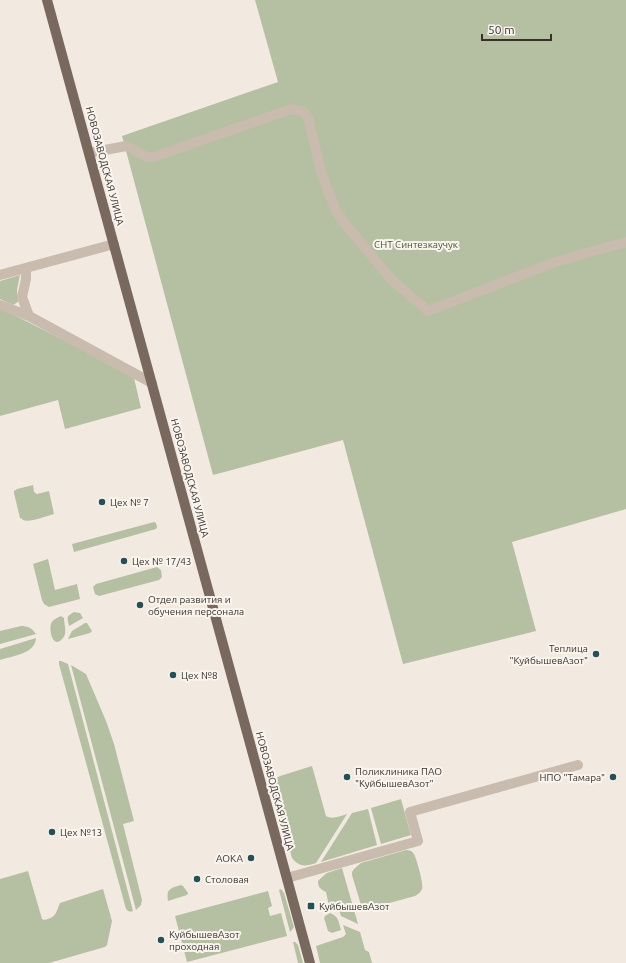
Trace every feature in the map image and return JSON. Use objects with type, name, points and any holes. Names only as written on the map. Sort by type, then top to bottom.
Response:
[{"type":"main road","name":"НОВОЗАВОДСКАЯ УЛИЦА","points":[[46,0],[310,963]]},
{"type":"street","points":[[89,153],[126,146],[146,157],[154,157],[291,109],[304,112],[309,120],[321,172],[336,211],[391,279],[428,311],[558,261],[626,242]]},
{"type":"street","points":[[0,275],[114,244]]},
{"type":"street","points":[[26,268],[26,279],[22,297],[29,316]]},
{"type":"street","points":[[0,305],[29,316],[152,383]]},
{"type":"street","points":[[287,878],[418,841],[410,812],[578,765]]},
{"type":"green space","name":"СНТ Синтезкаучук","points":[[255,0],[626,0],[626,509],[512,542],[536,631],[403,664],[343,440],[213,475],[122,136],[278,82]]},
{"type":"green space","points":[[20,275],[17,290],[18,302],[13,305],[0,299],[0,281]]},
{"type":"green space","points":[[0,309],[130,374],[134,378],[141,408],[65,429],[58,400],[0,416]]},
{"type":"green space","points":[[33,485],[34,492],[37,494],[49,491],[54,514],[26,521],[20,518],[14,491]]},
{"type":"green space","points":[[154,522],[156,523],[156,529],[74,552],[72,544]]},
{"type":"green space","points":[[48,559],[55,590],[77,584],[80,599],[49,607],[44,604],[33,564]]},
{"type":"green space","points":[[157,567],[161,570],[162,577],[159,580],[99,596],[95,594],[93,587],[96,584]]},
{"type":"green space","points":[[74,612],[80,613],[83,618],[69,626],[68,618]]},
{"type":"green space","points":[[61,616],[64,618],[65,634],[61,640],[55,642],[50,630],[51,624],[54,620]]},
{"type":"green space","points":[[87,623],[92,631],[90,633],[68,639],[72,631]]},
{"type":"green space","points":[[21,626],[30,628],[36,634],[0,644],[0,631]]},
{"type":"green space","points":[[36,638],[32,648],[22,654],[0,660],[0,649]]},
{"type":"green space","points":[[59,661],[68,664],[133,911],[130,912],[126,909]]},
{"type":"green space","points":[[71,665],[86,674],[114,744],[134,821],[123,824],[142,900],[141,905],[136,910]]},
{"type":"green space","points":[[312,766],[326,816],[334,818],[347,814],[316,863],[300,865],[292,858],[272,786],[275,779],[280,776]]},
{"type":"green space","points":[[401,799],[411,835],[381,844],[371,808]]},
{"type":"green space","points":[[368,809],[377,845],[321,862],[352,813]]},
{"type":"green space","points":[[406,850],[412,852],[415,856],[422,883],[421,891],[415,896],[367,909],[362,907],[352,875],[354,869],[361,863]]},
{"type":"green space","points":[[342,868],[358,924],[341,916],[339,910],[329,906],[326,892],[318,885],[318,881],[327,873]]},
{"type":"green space","points":[[28,871],[42,919],[44,920],[55,915],[60,903],[103,889],[112,921],[107,945],[105,947],[49,963],[0,963],[0,879]]},
{"type":"green space","points":[[181,885],[188,893],[187,895],[168,901],[168,891]]},
{"type":"green space","points":[[281,889],[284,893],[294,927],[290,932],[279,890]]},
{"type":"green space","points":[[268,891],[272,906],[268,908],[270,916],[281,913],[287,936],[187,962],[175,916]]},
{"type":"green space","points":[[330,913],[333,914],[339,921],[341,930],[332,933],[328,931],[324,918]]},
{"type":"green space","points":[[343,925],[360,932],[365,950],[369,952],[372,963],[320,963],[316,946],[343,937],[346,934]]},
{"type":"green space","points":[[293,942],[298,945],[303,963],[298,963]]},
{"type":"place","name":"Цех № 7","points":[[102,502]]},
{"type":"place","name":"Цех № 17/43","points":[[124,561]]},
{"type":"place","name":"Отдел развития и обучения персонала","points":[[140,605]]},
{"type":"place","name":"Теплица \"КуйбышевАзот\"","points":[[596,654]]},
{"type":"place","name":"Цех №8","points":[[173,675]]},
{"type":"place","name":"Поликлиника ПАО \"КуйбышевАзот\"","points":[[347,777]]},
{"type":"place","name":"НПО \"Тамара\"","points":[[613,777]]},
{"type":"place","name":"Цех №13","points":[[52,832]]},
{"type":"place","name":"АОКА","points":[[251,858]]},
{"type":"place","name":"Столовая","points":[[197,879]]},
{"type":"place","name":"КуйбышевАзот","points":[[311,906]]},
{"type":"place","name":"КуйбышевАзот проходная","points":[[161,940]]}]
